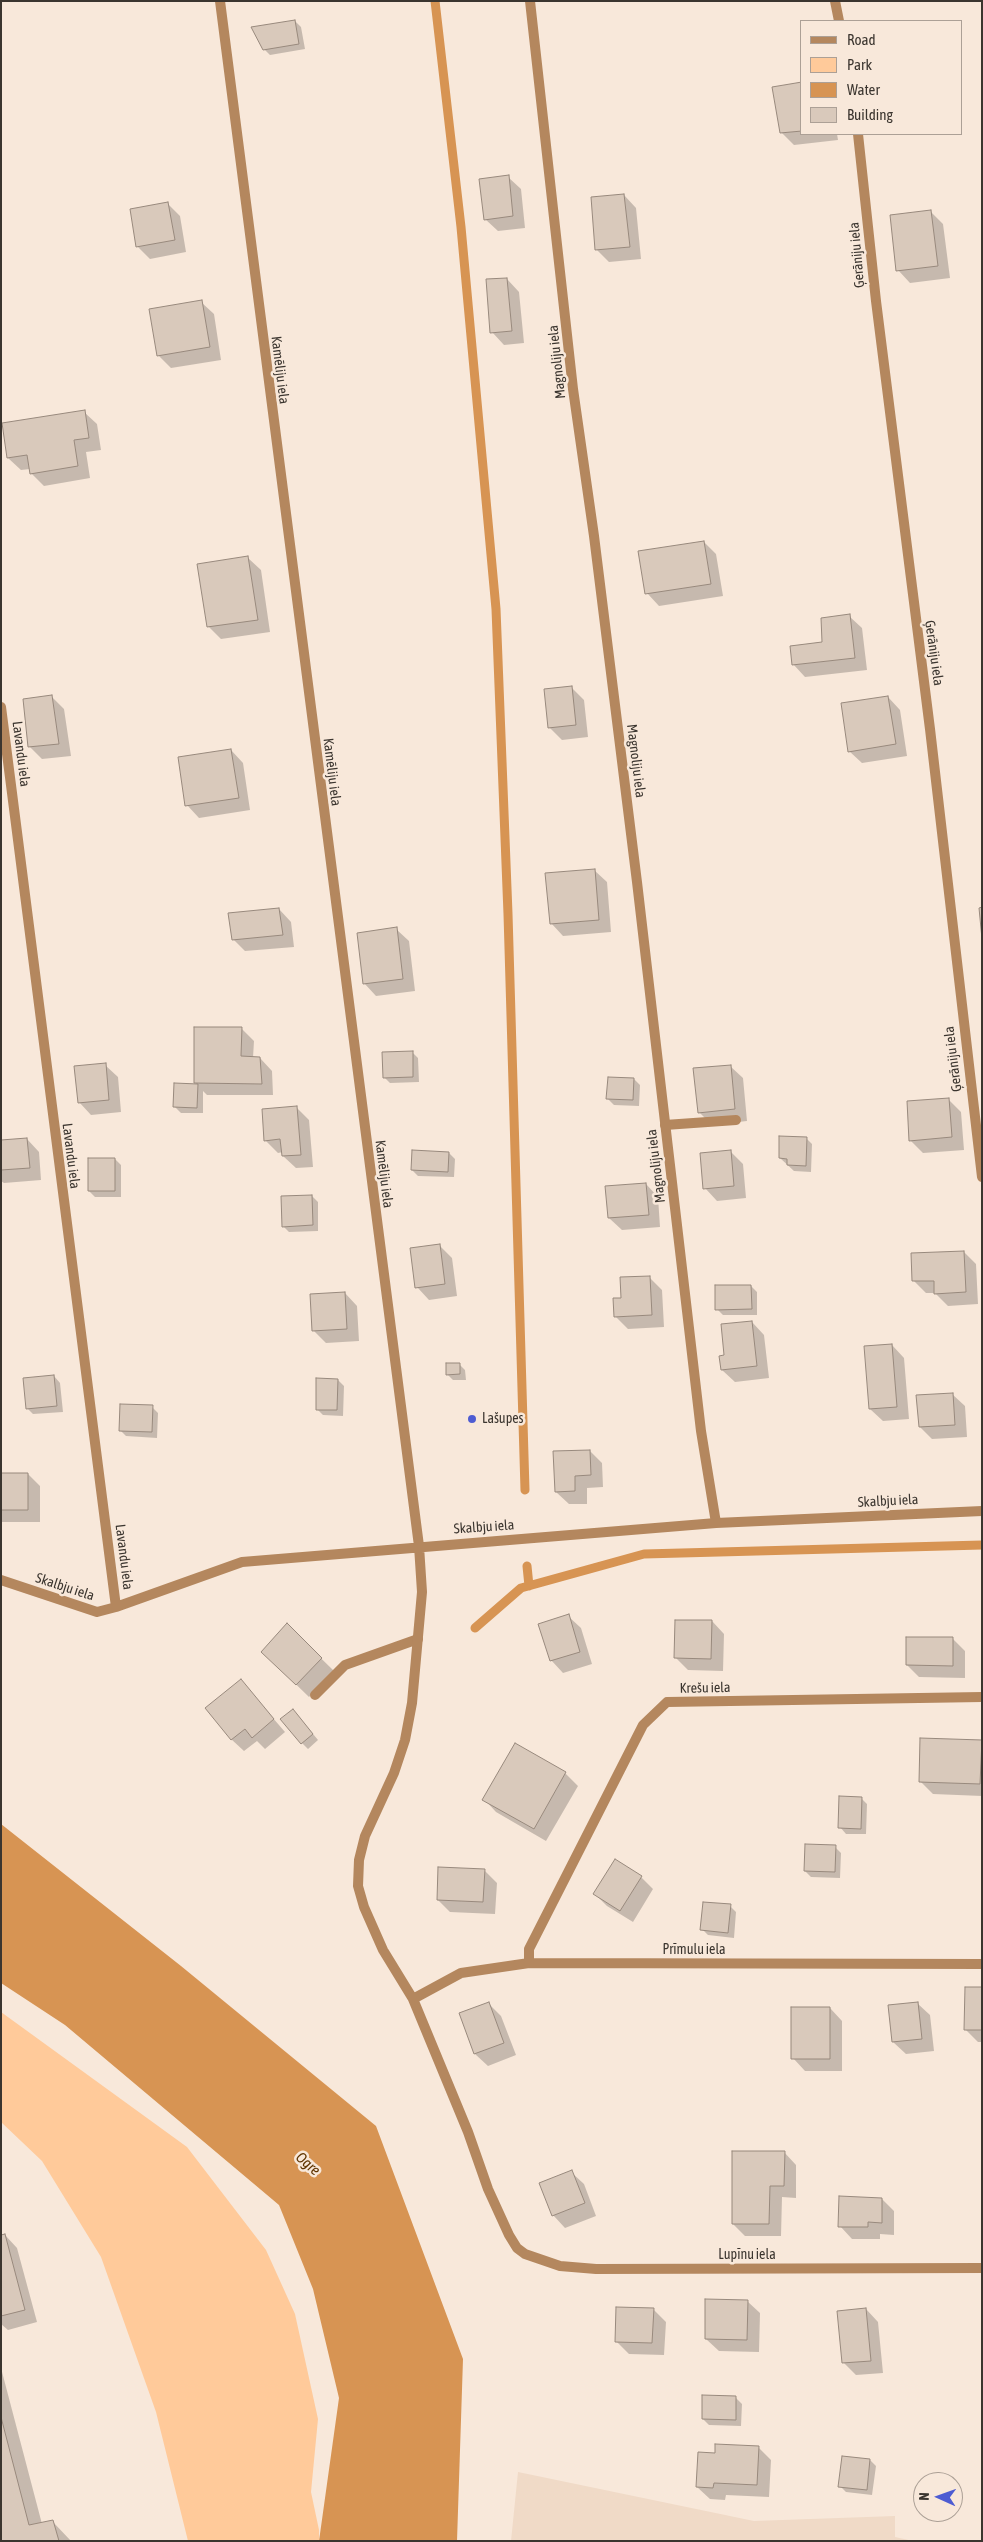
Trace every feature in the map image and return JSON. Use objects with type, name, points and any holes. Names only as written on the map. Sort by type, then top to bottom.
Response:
[{"type":"street","name":"Kamēliju iela","points":[[220,1],[419,1546],[422,1592],[412,1703],[405,1740],[394,1773],[365,1836],[359,1860],[358,1886],[383,1950],[414,1999],[468,2132],[488,2189],[517,2248]]},
{"type":"street","points":[[835,1],[839,20]]},
{"type":"street","name":"Magnoliju iela","points":[[531,2],[573,389],[596,556],[702,1431],[716,1523]]},
{"type":"street","name":"Ģerāniju iela","points":[[858,135],[876,301],[930,729],[982,1177]]},
{"type":"street","name":"Lavandu iela","points":[[1,708],[116,1608]]},
{"type":"street","points":[[665,1125],[736,1120]]},
{"type":"street","name":"Skalbju iela","points":[[1,1580],[97,1612],[116,1608],[242,1562],[716,1523],[982,1510]]},
{"type":"street","points":[[315,1695],[345,1664],[418,1639]]},
{"type":"street","name":"Krešu iela","points":[[530,1963],[530,1949],[644,1725],[667,1702],[982,1697]]},
{"type":"street","name":"Prīmulu iela","points":[[414,1999],[461,1973],[530,1963],[982,1964]]},
{"type":"street","name":"Lupīnu iela","points":[[517,2248],[541,2261],[586,2269],[982,2268]]},
{"type":"shaded area","points":[[518,2472],[754,2521],[895,2516],[895,2537],[913,2541],[511,2541]]},
{"type":"green space","points":[[1,2012],[187,2147],[266,2250],[295,2314],[318,2419],[311,2492],[319,2530],[319,2541],[188,2541],[156,2412],[101,2257],[42,2161],[1,2122]]},
{"type":"water","name":"Ogre","points":[[1,1824],[181,1966],[376,2126],[463,2359],[457,2541],[319,2541],[339,2398],[313,2289],[279,2205],[65,2025],[1,1983]]},
{"type":"building","points":[[295,20],[299,44],[263,50],[251,27]]},
{"type":"building","points":[[800,82],[800,131],[780,133],[772,87]]},
{"type":"building","points":[[509,175],[513,216],[484,220],[479,179]]},
{"type":"building","points":[[624,194],[630,247],[595,250],[591,197]]},
{"type":"building","points":[[168,202],[175,240],[136,247],[130,209]]},
{"type":"building","points":[[931,210],[938,266],[896,271],[890,215]]},
{"type":"building","points":[[507,278],[512,331],[490,333],[486,279]]},
{"type":"building","points":[[202,300],[210,347],[157,356],[149,309]]},
{"type":"building","points":[[85,410],[89,438],[74,440],[78,466],[30,474],[27,455],[7,458],[2,423]]},
{"type":"building","points":[[704,541],[711,584],[645,594],[638,551]]},
{"type":"building","points":[[248,556],[258,620],[207,627],[197,564]]},
{"type":"building","points":[[850,614],[855,658],[792,665],[790,646],[822,642],[821,618]]},
{"type":"building","points":[[572,686],[576,725],[548,728],[544,689]]},
{"type":"building","points":[[52,695],[59,744],[28,747],[23,699]]},
{"type":"building","points":[[888,696],[896,744],[848,752],[841,703]]},
{"type":"building","points":[[231,749],[239,798],[185,806],[178,757]]},
{"type":"building","points":[[595,869],[599,920],[550,924],[545,873]]},
{"type":"building","points":[[982,907],[982,939],[979,908]]},
{"type":"building","points":[[279,908],[283,935],[232,940],[228,913]]},
{"type":"building","points":[[397,927],[403,979],[363,984],[357,933]]},
{"type":"building","points":[[194,1027],[242,1027],[241,1056],[260,1057],[262,1084],[194,1083]]},
{"type":"building","points":[[413,1051],[413,1077],[383,1078],[382,1052]]},
{"type":"building","points":[[106,1063],[109,1100],[78,1103],[74,1066]]},
{"type":"building","points":[[731,1065],[735,1109],[698,1113],[693,1068]]},
{"type":"building","points":[[608,1077],[634,1078],[633,1100],[606,1099]]},
{"type":"building","points":[[174,1083],[198,1084],[197,1108],[173,1107]]},
{"type":"building","points":[[949,1098],[952,1137],[909,1141],[907,1101]]},
{"type":"building","points":[[297,1106],[301,1155],[282,1156],[280,1139],[264,1141],[262,1109]]},
{"type":"building","points":[[779,1136],[807,1137],[806,1166],[787,1165],[787,1159],[779,1158]]},
{"type":"building","points":[[27,1138],[30,1168],[1,1170],[1,1140]]},
{"type":"building","points":[[412,1150],[449,1152],[448,1172],[411,1170]]},
{"type":"building","points":[[731,1150],[734,1186],[703,1189],[700,1153]]},
{"type":"building","points":[[88,1158],[115,1158],[115,1191],[88,1191]]},
{"type":"building","points":[[646,1183],[649,1215],[608,1218],[605,1186]]},
{"type":"building","points":[[312,1195],[313,1225],[282,1227],[281,1196]]},
{"type":"building","points":[[440,1244],[445,1284],[415,1288],[410,1248]]},
{"type":"building","points":[[964,1251],[966,1292],[934,1294],[934,1281],[912,1281],[911,1253]]},
{"type":"building","points":[[650,1276],[652,1315],[614,1317],[613,1298],[621,1298],[620,1277]]},
{"type":"building","points":[[715,1285],[751,1285],[752,1309],[715,1310]]},
{"type":"building","points":[[345,1292],[347,1329],[312,1331],[310,1294]]},
{"type":"building","points":[[752,1321],[757,1366],[721,1370],[719,1356],[724,1355],[721,1324]]},
{"type":"building","points":[[892,1344],[897,1407],[869,1409],[864,1346]]},
{"type":"building","points":[[446,1363],[460,1363],[460,1374],[446,1375]]},
{"type":"building","points":[[54,1375],[57,1406],[26,1409],[23,1378]]},
{"type":"building","points":[[316,1378],[338,1379],[337,1410],[316,1410]]},
{"type":"building","points":[[953,1393],[955,1425],[919,1427],[916,1395]]},
{"type":"building","points":[[120,1404],[153,1405],[152,1432],[119,1431]]},
{"type":"building","points":[[590,1450],[591,1475],[575,1476],[575,1491],[555,1492],[553,1451]]},
{"type":"building","points":[[1,1473],[28,1473],[28,1510],[1,1510]]},
{"type":"building","points":[[569,1614],[580,1652],[550,1661],[538,1624]]},
{"type":"building","points":[[675,1620],[712,1620],[711,1659],[674,1658]]},
{"type":"building","points":[[287,1623],[322,1658],[296,1685],[261,1652]]},
{"type":"building","points":[[906,1637],[953,1637],[953,1666],[906,1665]]},
{"type":"building","points":[[241,1679],[274,1719],[252,1738],[245,1729],[231,1740],[205,1708]]},
{"type":"building","points":[[293,1709],[313,1734],[301,1744],[280,1719]]},
{"type":"building","points":[[920,1738],[982,1740],[980,1784],[919,1782]]},
{"type":"building","points":[[515,1743],[566,1772],[534,1829],[482,1800]]},
{"type":"building","points":[[839,1796],[862,1797],[861,1829],[838,1828]]},
{"type":"building","points":[[805,1844],[836,1845],[835,1872],[804,1871]]},
{"type":"building","points":[[615,1859],[642,1876],[620,1911],[593,1894]]},
{"type":"building","points":[[438,1867],[485,1869],[483,1902],[437,1900]]},
{"type":"building","points":[[703,1902],[731,1904],[728,1933],[700,1930]]},
{"type":"building","points":[[965,1987],[982,1987],[982,2030],[964,2030]]},
{"type":"building","points":[[489,2002],[504,2043],[474,2054],[459,2013]]},
{"type":"building","points":[[918,2002],[922,2039],[892,2042],[888,2005]]},
{"type":"building","points":[[791,2007],[830,2007],[830,2059],[791,2059]]},
{"type":"building","points":[[732,2151],[785,2151],[784,2186],[770,2186],[769,2224],[732,2224]]},
{"type":"building","points":[[572,2170],[585,2203],[552,2216],[539,2183]]},
{"type":"building","points":[[839,2196],[882,2198],[882,2223],[868,2222],[868,2227],[838,2227]]},
{"type":"building","points":[[5,2234],[25,2310],[1,2316],[1,2235]]},
{"type":"building","points":[[705,2299],[748,2300],[747,2340],[705,2339]]},
{"type":"building","points":[[616,2307],[654,2308],[652,2343],[615,2342]]},
{"type":"building","points":[[866,2308],[871,2361],[842,2363],[837,2311]]},
{"type":"building","points":[[702,2395],[736,2396],[736,2420],[702,2419]]},
{"type":"building","points":[[1,2417],[29,2525],[53,2520],[59,2541],[1,2541]]},
{"type":"building","points":[[715,2444],[759,2446],[757,2485],[714,2483],[713,2488],[696,2487],[698,2452],[715,2453]]},
{"type":"building","points":[[842,2456],[870,2459],[867,2490],[838,2487]]},
{"type":"waterway","points":[[435,1],[461,227],[496,609],[508,914],[525,1490]]},
{"type":"waterway","points":[[475,1628],[521,1588],[644,1554],[982,1545]]},
{"type":"waterway","points":[[527,1566],[529,1586]]},
{"type":"place","name":"Lašupes","points":[[472,1419]]}]
